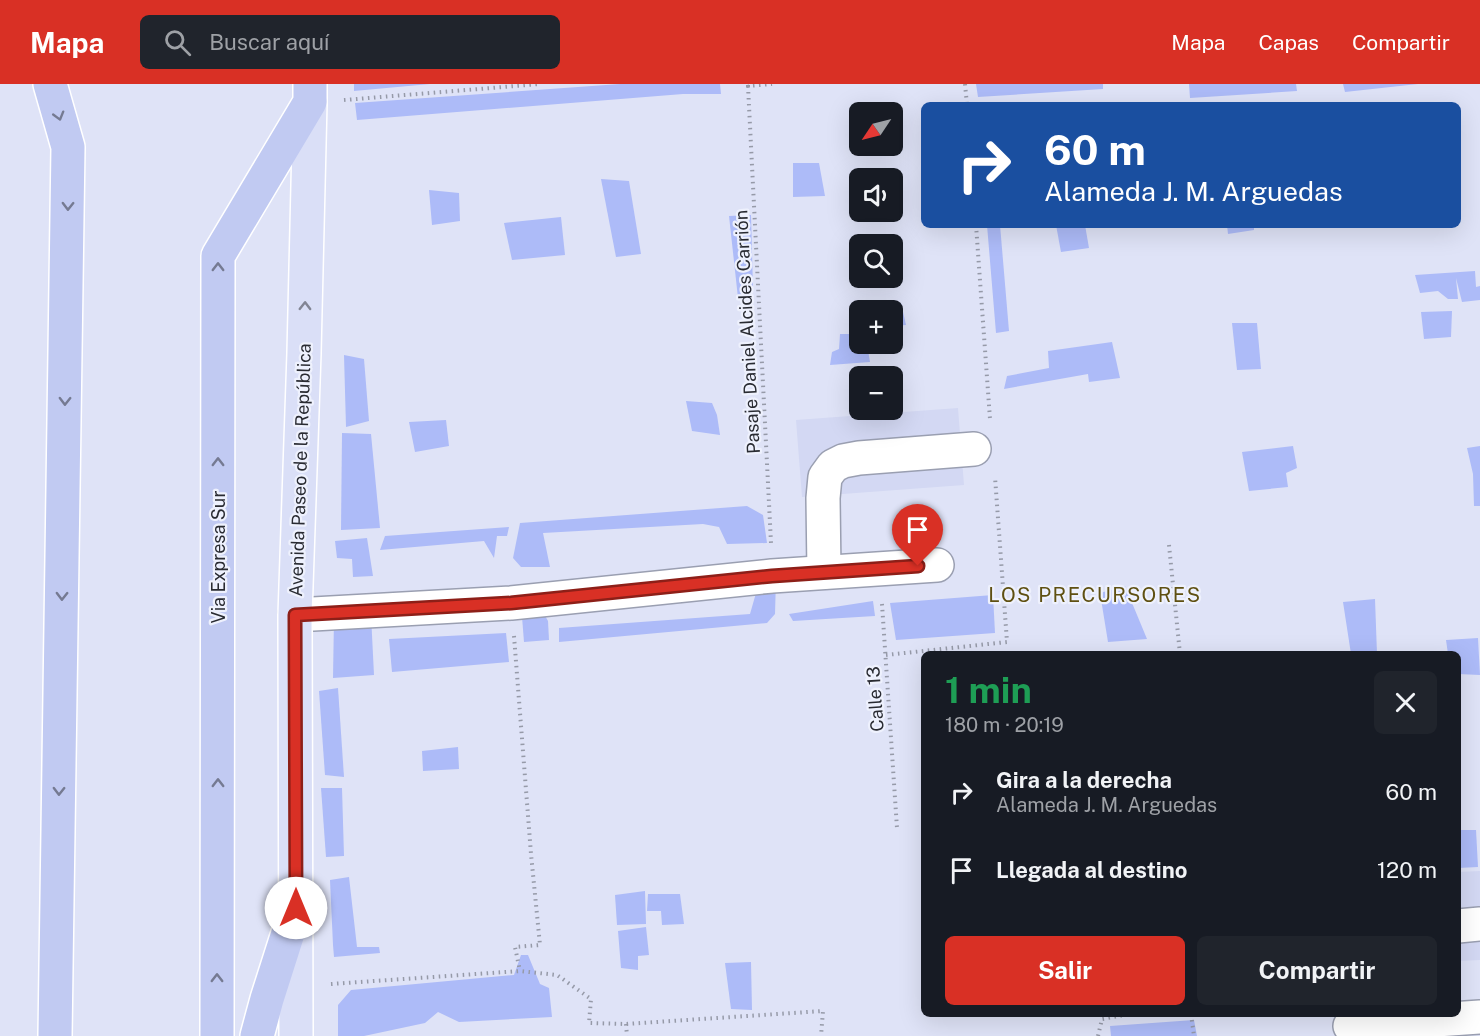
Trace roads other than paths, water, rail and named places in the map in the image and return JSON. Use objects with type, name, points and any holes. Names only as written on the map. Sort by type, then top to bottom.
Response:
[{"type":"highway","points":[[50,84],[68,147],[55,1036]]},
{"type":"highway","name":"Via Expresa Sur","points":[[217,1036],[218,256],[310,93]]},
{"type":"highway","points":[[257,1036],[296,908]]},
{"type":"main road","name":"Avenida Paseo de la República","points":[[296,1036],[295,615],[310,93]]},
{"type":"street","points":[[824,572],[823,498],[825,477],[833,466],[843,461],[859,458],[974,448]]},
{"type":"street","points":[[295,615],[511,603],[772,576],[937,565]]},
{"type":"street","points":[[1461,926],[1480,924]]},
{"type":"street","points":[[1350,1026],[1480,1017]]},
{"type":"district","name":"LOS PRECURSORES","points":[[1095,595]]}]
